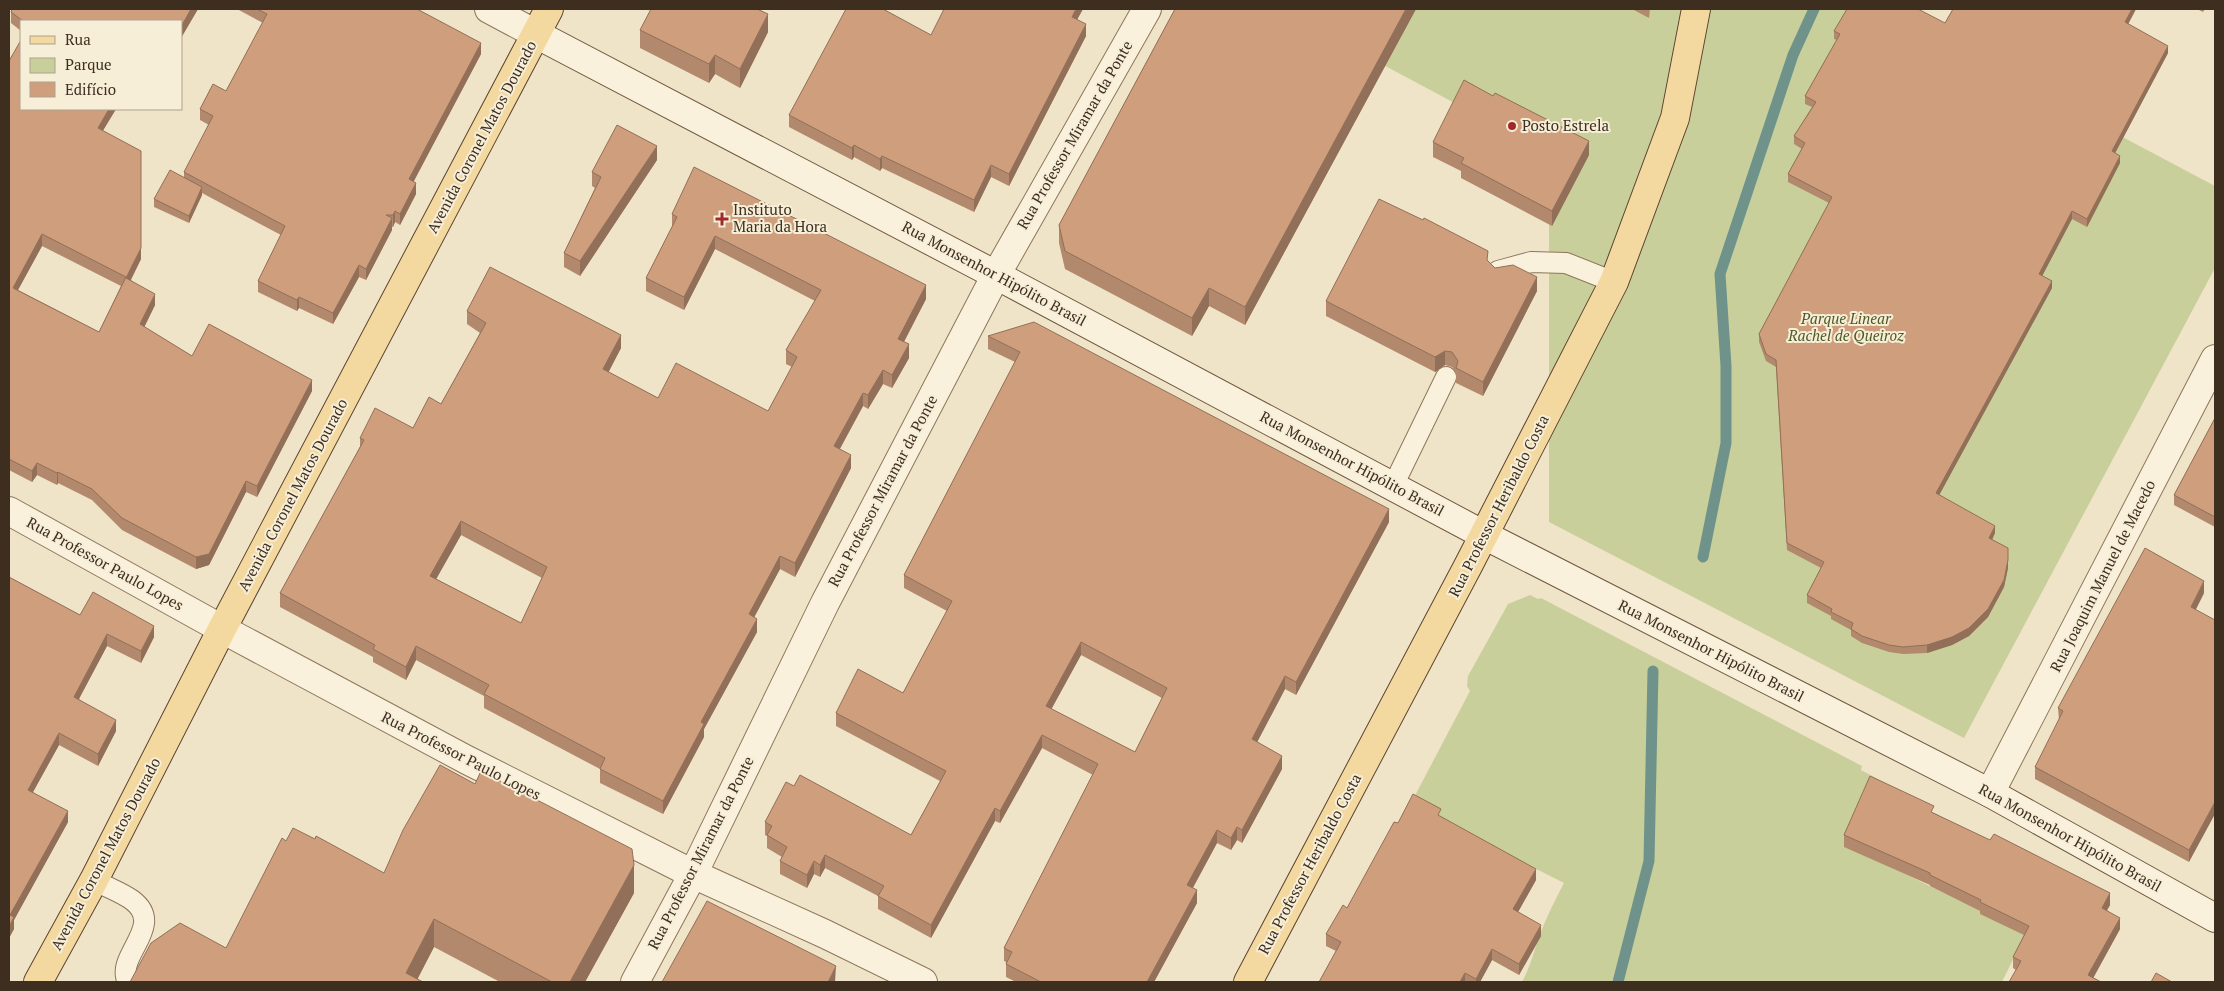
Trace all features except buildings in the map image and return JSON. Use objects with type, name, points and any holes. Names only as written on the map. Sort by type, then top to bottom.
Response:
[{"type":"main road","name":"Avenida Coronel Matos Dourado","points":[[38,982],[94,880],[222,629],[549,9]]},
{"type":"main road","name":"Rua Professor Heribaldo Costa","points":[[1248,982],[1484,535],[1614,282],[1675,118],[1696,9]]},
{"type":"street","name":"Rua Monsenhor Hipólito Brasil","points":[[489,9],[996,275],[1484,535],[1990,792],[2215,918]]},
{"type":"street","name":"Rua Professor Miramar da Ponte","points":[[635,982],[692,874],[825,603],[996,275],[1147,9]]},
{"type":"street","name":"Rua Joaquim Manuel de Macedo","points":[[1990,792],[2215,359]]},
{"type":"street","name":"Rua Professor Paulo Lopes","points":[[9,511],[222,629],[467,760],[692,874],[825,934],[923,982]]},
{"type":"lane","points":[[1498,271],[1531,262],[1566,263],[1614,282]]},
{"type":"lane","points":[[1393,486],[1446,377]]},
{"type":"lane","points":[[94,880],[133,900],[143,913],[144,928],[127,964],[125,978],[128,982]]},
{"type":"green space","name":"Parque Linear Rachel de Queiroz","points":[[1279,9],[1890,9],[1913,26],[2215,186],[2215,268],[1964,738],[1549,522],[1549,191],[1516,136]]},
{"type":"green space","points":[[1530,595],[1538,599],[1541,598],[1862,766],[1861,770],[1926,805],[1895,869],[2026,933],[2002,982],[1522,982],[1544,924],[1564,883],[1410,805],[1470,691],[1467,686],[1468,676],[1508,604]]},
{"type":"waterway","points":[[1703,557],[1726,443],[1726,366],[1720,274],[1793,55],[1814,9]]},
{"type":"waterway","points":[[1618,982],[1649,861],[1653,671]]},
{"type":"place","name":"Posto Estrela","points":[[1512,126]]},
{"type":"place","name":"Instituto Maria da Hora","points":[[722,219]]}]
